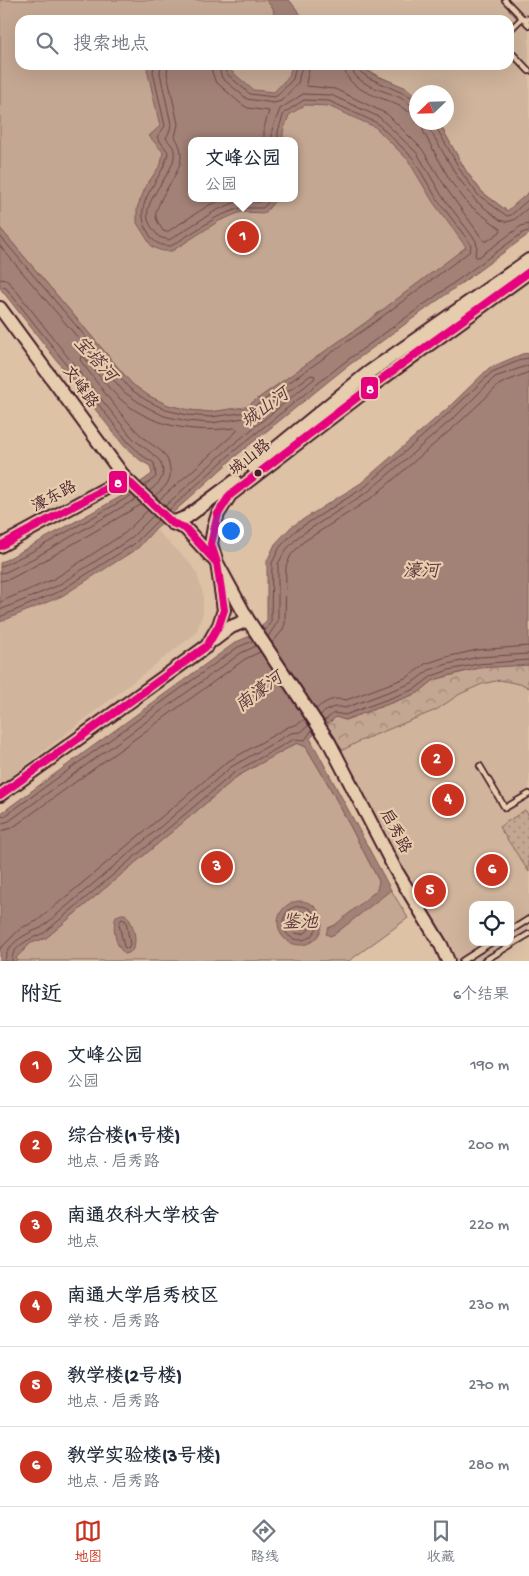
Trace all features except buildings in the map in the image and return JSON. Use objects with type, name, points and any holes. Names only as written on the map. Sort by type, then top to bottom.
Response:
[{"type":"main road","name":"城山路","points":[[170,522],[187,517],[227,488],[368,373],[529,260]]},
{"type":"main road","name":"城山路","points":[[0,795],[207,646],[219,625],[224,610],[217,563],[211,544],[218,514],[230,495],[368,388],[529,272]]},
{"type":"main road","name":"文峰路","points":[[0,308],[129,482],[170,522],[185,528],[217,563]]},
{"type":"main road","name":"濠东路","points":[[0,546],[129,482]]},
{"type":"main road","points":[[207,646],[222,632],[251,623],[217,563]]},
{"type":"main road","name":"启秀路","points":[[251,623],[329,742],[395,870],[448,961]]},
{"type":"lane","points":[[505,0],[529,25]]},
{"type":"lane","points":[[514,26],[522,18],[529,18]]},
{"type":"lane","points":[[514,55],[529,71]]},
{"type":"lane","points":[[480,766],[505,808],[529,795]]},
{"type":"lane","points":[[514,928],[529,919]]},
{"type":"lane","points":[[484,961],[529,934]]},
{"type":"lane","points":[[462,961],[486,946]]},
{"type":"shaded area","points":[[289,0],[529,0],[529,192],[507,211],[482,192],[466,171],[443,130],[454,130],[454,85],[409,85],[409,90],[367,70],[514,70],[514,15],[301,15]]},
{"type":"shaded area","points":[[155,529],[189,562],[197,574],[203,595],[203,613],[196,633],[0,785],[0,622],[62,596],[138,548]]},
{"type":"shaded area","points":[[529,665],[529,931],[514,941],[514,901],[469,901],[469,946],[506,946],[483,961],[458,961],[393,849],[326,725],[345,720],[418,693],[430,683]]},
{"type":"green space","points":[[0,0],[289,0],[301,15],[15,15],[15,70],[367,70],[409,91],[409,130],[443,130],[466,171],[482,192],[507,211],[467,247],[365,323],[246,407],[210,412],[189,410],[168,405],[149,396],[132,384],[0,228]]},
{"type":"green space","points":[[529,665],[529,688],[524,685],[500,680],[482,684],[460,694],[436,710],[360,741],[341,751],[326,725],[336,717],[345,720],[418,693],[434,680],[479,668]]},
{"type":"green space","points":[[297,743],[306,747],[328,784],[379,881],[391,890],[408,918],[349,961],[18,961],[16,958],[31,943],[46,938],[238,776]]},
{"type":"green space","points":[[525,810],[529,816],[529,872],[499,827]]},
{"type":"water","points":[[266,0],[289,0],[301,15],[274,15],[273,8]]},
{"type":"water","points":[[147,70],[230,70],[253,90],[274,92],[289,76],[291,70],[367,70],[409,90],[409,130],[443,130],[466,171],[482,192],[507,211],[529,192],[529,234],[345,368],[237,455],[155,529],[138,548],[62,596],[0,622],[0,563],[120,497],[152,474],[150,466],[124,446],[0,288],[0,228],[132,384],[149,396],[168,405],[210,412],[246,407],[365,323],[466,247],[433,202],[408,160],[375,127],[328,106],[305,105],[289,115],[283,137],[188,137],[188,202],[274,202],[265,213],[241,212],[219,221],[172,251],[162,251],[152,247],[137,223],[137,208],[146,186],[161,164],[163,152],[149,136],[160,126]]},
{"type":"water","name":"濠河","points":[[529,353],[529,665],[479,668],[434,680],[418,693],[345,720],[336,717],[310,738],[391,890],[335,934],[330,936],[326,934],[328,928],[335,925],[377,890],[379,881],[328,784],[306,747],[297,743],[238,776],[46,938],[31,943],[16,958],[17,961],[0,961],[0,814],[236,642],[255,634],[267,620],[267,561],[275,544],[291,527],[361,483],[449,407],[489,368],[522,354]]},
{"type":"water","name":"鉴池","points":[[304,901],[316,907],[321,914],[321,932],[316,939],[309,944],[296,945],[288,942],[281,935],[278,919],[281,911],[288,904]]},
{"type":"water","points":[[125,914],[131,923],[135,936],[133,948],[125,954],[117,942],[114,931],[116,916]]},
{"type":"transit line","name":"8","points":[[0,795],[207,646],[219,625],[224,610],[217,563],[211,544],[218,514],[230,495],[376,383],[529,272]]},
{"type":"transit line","name":"8","points":[[0,546],[125,478],[172,523],[185,528],[217,563]]},
{"type":"place","name":"文峰公园","points":[[243,237]]},
{"type":"place","name":"综合楼(1号楼)","points":[[437,760]]},
{"type":"place","name":"南通大学启秀校区","points":[[448,800]]},
{"type":"place","name":"南通农科大学校舍","points":[[217,867]]},
{"type":"place","name":"教学实验楼(3号楼)","points":[[492,870]]},
{"type":"place","name":"教学楼(2号楼)","points":[[430,891]]},
{"type":"water label","name":"宝塔河","points":[[94,360]]},
{"type":"water label","name":"城山河","points":[[266,409]]},
{"type":"water label","name":"南濠河","points":[[260,693]]}]
